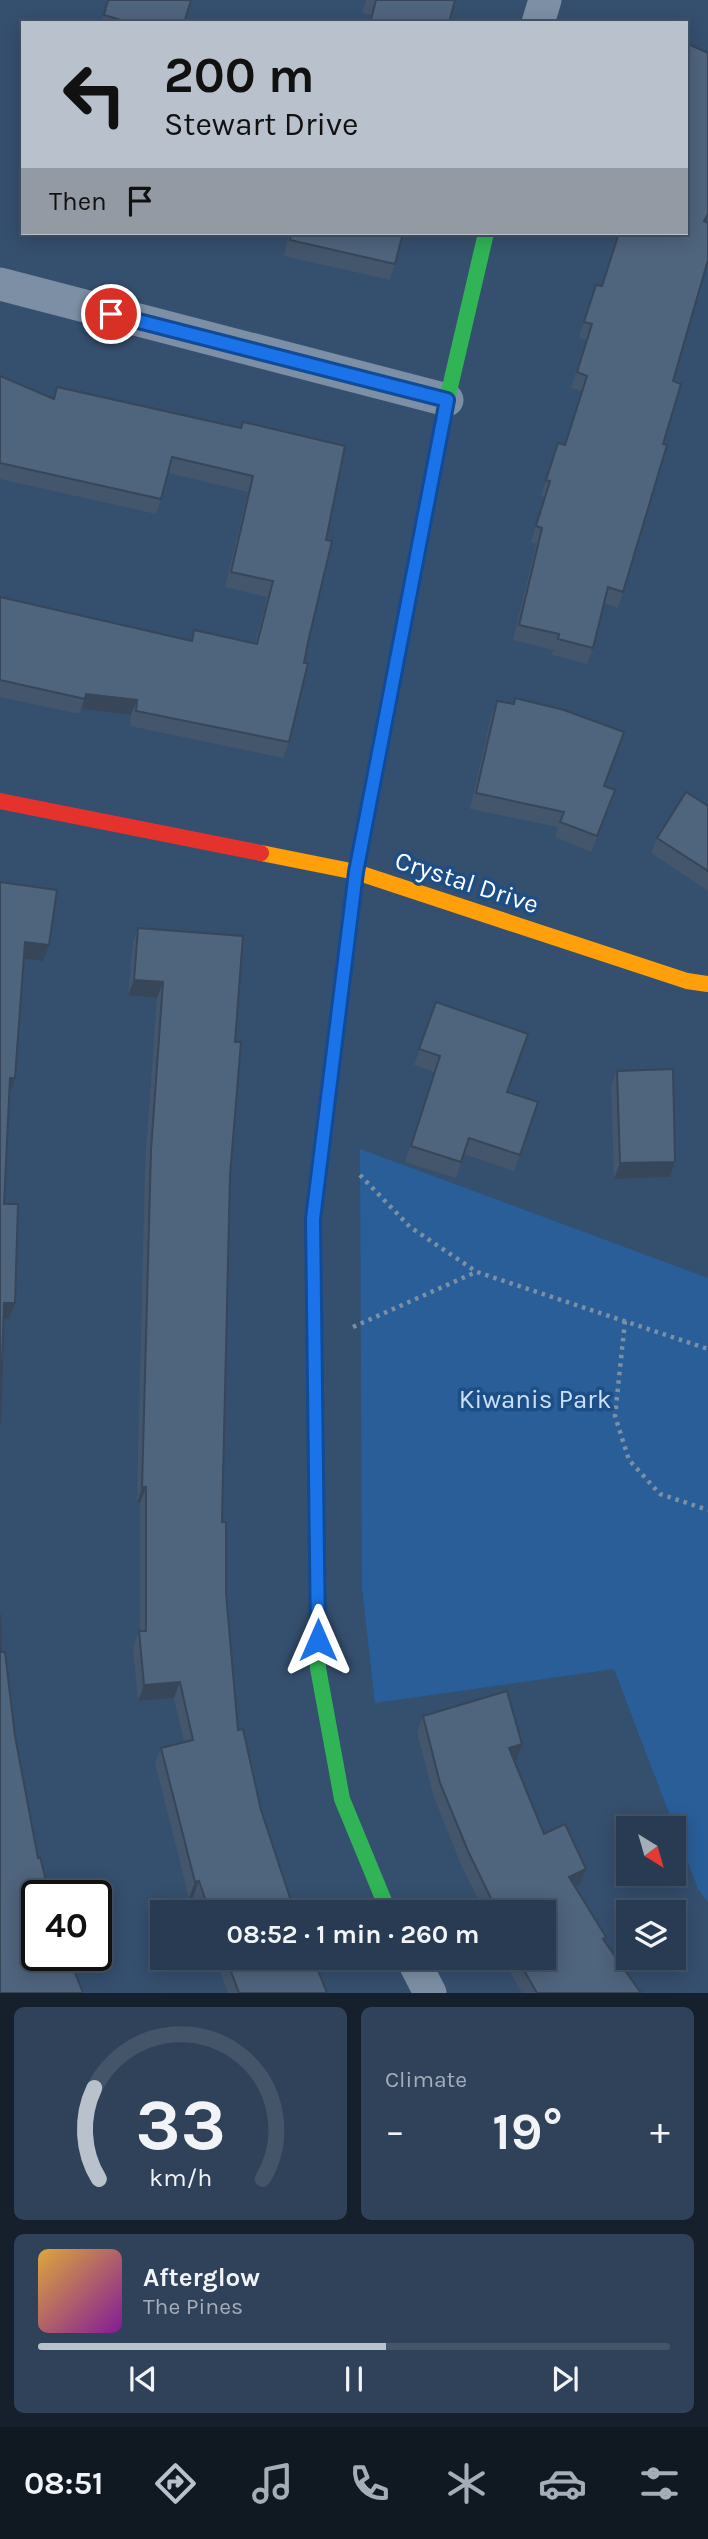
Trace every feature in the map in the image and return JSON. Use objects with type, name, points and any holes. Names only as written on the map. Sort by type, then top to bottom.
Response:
[{"type":"street","points":[[539,21],[544,0]]},
{"type":"street","points":[[384,1900],[342,1799],[318,1668],[313,1219],[356,872],[447,400],[486,235]]},
{"type":"street","points":[[0,284],[447,400]]},
{"type":"street","name":"Crystal Drive","points":[[0,802],[356,872],[687,981],[708,984]]},
{"type":"street","points":[[418,1970],[430,1993]]},
{"type":"path","points":[[324,1136],[410,1227],[477,1272],[708,1349]]},
{"type":"path","points":[[316,1337],[358,1325],[477,1272]]},
{"type":"path","points":[[625,1321],[615,1416],[629,1460],[660,1494],[708,1510]]},
{"type":"green space","name":"Kiwanis Park","points":[[360,1149],[708,1278],[708,1902],[698,1889],[686,1858],[686,1816],[670,1816],[614,1669],[375,1703],[362,1588]]},
{"type":"building","points":[[108,0],[191,0],[185,21],[124,21],[104,15]]},
{"type":"building","points":[[376,0],[455,0],[450,21],[371,21]]},
{"type":"building","points":[[688,44],[708,53],[708,214],[704,221],[708,223],[708,260],[673,381],[681,384],[663,444],[667,445],[623,592],[608,587],[593,648],[558,639],[559,634],[519,625],[542,528],[536,526],[550,481],[546,480],[558,443],[565,445],[587,376],[577,372],[592,324],[584,322],[596,285],[602,286],[618,235],[688,235]]},
{"type":"building","points":[[291,235],[402,235],[395,264],[290,240]]},
{"type":"building","points":[[0,376],[54,399],[57,387],[241,428],[243,422],[345,446],[326,540],[332,541],[308,642],[304,663],[308,663],[289,742],[136,711],[137,700],[86,694],[85,699],[0,680],[0,597],[192,641],[194,630],[257,644],[273,581],[231,572],[253,476],[172,457],[161,499],[0,463]]},
{"type":"building","points":[[515,698],[564,710],[624,732],[604,786],[615,790],[597,836],[560,822],[564,812],[476,793],[497,701],[514,704]]},
{"type":"building","points":[[686,792],[708,806],[708,871],[657,838]]},
{"type":"building","points":[[0,882],[57,890],[49,945],[25,942],[15,1078],[10,1078],[4,1204],[18,1204],[15,1303],[4,1303],[0,1424]]},
{"type":"building","points":[[138,928],[243,936],[235,1042],[241,1042],[230,1175],[222,1522],[226,1522],[226,1593],[238,1730],[243,1729],[261,1810],[291,1900],[206,1900],[199,1881],[195,1882],[161,1748],[193,1740],[180,1682],[144,1685],[139,1631],[146,1631],[146,1487],[142,1487],[151,1150],[163,982],[134,980]]},
{"type":"building","points":[[436,1002],[528,1034],[507,1092],[538,1102],[520,1155],[469,1138],[461,1162],[411,1146],[440,1056],[419,1049]]},
{"type":"building","points":[[673,1069],[675,1162],[620,1163],[617,1071]]},
{"type":"building","points":[[0,1614],[1,1652],[5,1652],[15,1736],[38,1858],[40,1857],[46,1880],[21,1880],[21,1971],[74,1971],[83,1993],[0,1993]]},
{"type":"building","points":[[507,1691],[522,1744],[509,1748],[544,1834],[565,1824],[586,1869],[569,1877],[606,1937],[603,1939],[616,1957],[616,1970],[625,1970],[641,1993],[537,1993],[524,1970],[556,1970],[556,1900],[492,1900],[440,1783],[423,1716]]},
{"type":"building","points":[[230,1970],[318,1970],[327,1993],[239,1993]]},
{"type":"traffic: fast","points":[[379,752],[447,400],[486,235]]},
{"type":"traffic: fast","points":[[320,1159],[313,1219],[318,1668],[342,1799],[384,1900]]},
{"type":"traffic: slow","points":[[320,1159],[356,872],[379,752]]},
{"type":"traffic: slow","points":[[261,853],[356,872],[687,981],[708,984]]},
{"type":"traffic: jam","points":[[0,801],[261,853]]},
{"type":"route","points":[[111,314],[447,400],[356,872],[313,1219],[318,1640]]}]
